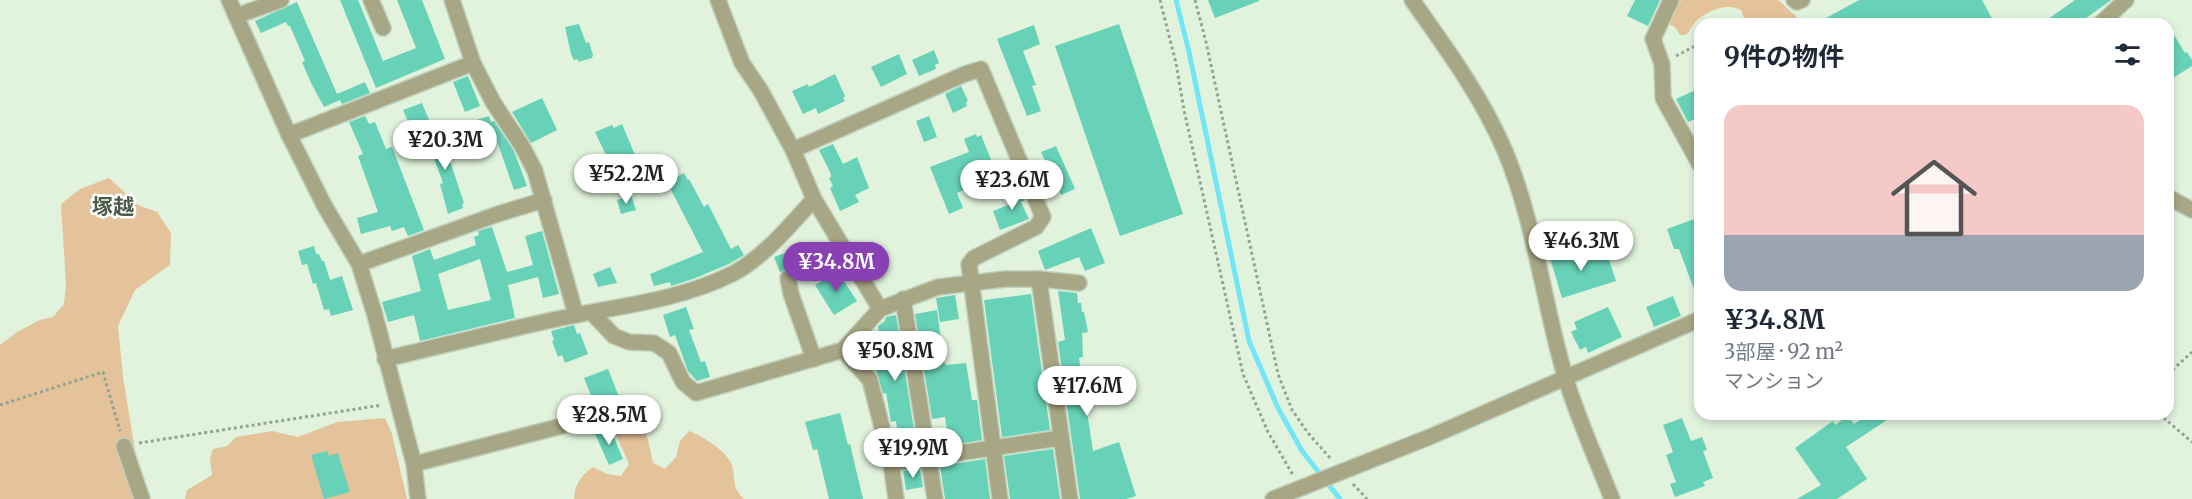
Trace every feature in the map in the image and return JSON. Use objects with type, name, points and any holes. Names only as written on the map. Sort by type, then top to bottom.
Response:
[{"type":"street","points":[[229,0],[289,135],[324,205],[359,264],[414,464],[418,499]]},
{"type":"street","points":[[236,16],[281,0]]},
{"type":"street","points":[[371,0],[383,28]]},
{"type":"street","points":[[452,0],[473,63],[493,102],[522,146],[535,171],[576,315]]},
{"type":"street","points":[[718,0],[742,63],[761,91],[793,150],[814,199],[880,309]]},
{"type":"street","points":[[1412,0],[1454,61],[1504,150],[1523,201],[1565,378],[1612,499]]},
{"type":"street","points":[[1671,0],[1653,39],[1662,64],[1663,98],[1694,154]]},
{"type":"street","points":[[1794,0],[1797,2],[1802,0]]},
{"type":"street","points":[[2106,18],[2122,1]]},
{"type":"street","points":[[289,135],[473,63]]},
{"type":"street","points":[[793,150],[981,69],[1043,217],[1036,227],[974,258],[969,264],[1000,499]]},
{"type":"street","points":[[386,359],[576,315],[643,303],[687,291],[735,272],[770,245],[814,199]]},
{"type":"street","points":[[359,264],[498,214],[544,200]]},
{"type":"street","points":[[2174,200],[2192,210]]},
{"type":"street","points":[[788,278],[790,294],[813,359]]},
{"type":"street","points":[[592,312],[614,336],[629,342],[654,343],[669,353],[683,382],[696,393],[843,350],[880,309],[938,287],[1005,279],[1039,279],[1079,283]]},
{"type":"street","points":[[1039,279],[1070,499]]},
{"type":"street","points":[[903,299],[934,499]]},
{"type":"street","points":[[1273,499],[1341,470],[1432,436],[1694,322]]},
{"type":"street","points":[[843,350],[870,380],[891,463],[896,499]]},
{"type":"street","points":[[414,464],[562,426]]},
{"type":"street","points":[[891,463],[1060,438]]},
{"type":"street","points":[[124,446],[142,499]]},
{"type":"path","points":[[1160,0],[1176,63],[1184,110],[1243,374],[1268,432],[1301,486]]},
{"type":"path","points":[[1195,0],[1278,374],[1297,417],[1308,433],[1367,499]]},
{"type":"path","points":[[1676,56],[1694,47]]},
{"type":"path","points":[[2174,368],[2192,352]]},
{"type":"path","points":[[0,405],[103,372],[124,446],[397,403]]},
{"type":"path","points":[[2165,420],[2192,442]]},
{"type":"shaded area","points":[[1681,0],[1778,0],[1796,18],[1744,18],[1741,10],[1723,7],[1700,18],[1694,18],[1694,23],[1686,35],[1680,35],[1675,27],[1668,24],[1668,15]]},
{"type":"shaded area","points":[[109,178],[138,205],[157,212],[171,233],[170,265],[135,290],[118,326],[123,377],[143,499],[0,499],[0,345],[17,332],[40,320],[53,317],[64,304],[66,284],[61,204],[80,189]]},
{"type":"shaded area","points":[[629,416],[640,417],[653,463],[665,469],[676,457],[680,441],[689,431],[712,444],[731,463],[735,486],[744,499],[574,499],[579,480],[593,467],[607,474],[621,476],[629,464],[614,430],[615,420]]},
{"type":"shaded area","points":[[385,418],[392,434],[407,499],[185,499],[187,490],[212,475],[210,459],[213,449],[227,446],[236,437],[272,431],[298,437],[337,422]]},
{"type":"building","points":[[340,0],[358,0],[383,61],[416,48],[397,0],[422,0],[445,59],[376,88]]},
{"type":"building","points":[[1208,0],[1259,0],[1259,1],[1215,18]]},
{"type":"building","points":[[1635,0],[1660,0],[1648,26],[1627,16]]},
{"type":"building","points":[[1859,0],[1982,0],[1992,18],[1826,18]]},
{"type":"building","points":[[2075,0],[2111,0],[2086,18],[2050,18]]},
{"type":"building","points":[[297,2],[337,94],[365,82],[370,93],[342,104],[340,100],[324,107],[302,62],[305,61],[290,26],[286,22],[261,33],[255,21]]},
{"type":"building","points":[[579,24],[593,55],[592,58],[578,62],[578,59],[574,60],[571,54],[565,27]]},
{"type":"building","points":[[1119,24],[1183,214],[1120,236],[1055,46]]},
{"type":"building","points":[[1034,25],[1040,44],[1023,51],[1036,85],[1032,86],[1041,111],[1027,116],[997,39]]},
{"type":"building","points":[[2174,35],[2192,60],[2192,66],[2174,77]]},
{"type":"building","points":[[934,50],[939,63],[935,65],[936,69],[919,76],[912,60]]},
{"type":"building","points":[[899,54],[907,74],[881,87],[871,67]]},
{"type":"building","points":[[835,74],[845,101],[818,114],[816,108],[803,114],[792,91],[808,84],[809,87]]},
{"type":"building","points":[[468,76],[480,106],[465,112],[453,82]]},
{"type":"building","points":[[961,86],[968,101],[967,106],[953,113],[945,94]]},
{"type":"building","points":[[1694,91],[1694,120],[1688,122],[1676,99]]},
{"type":"building","points":[[542,98],[557,130],[531,143],[512,112]]},
{"type":"building","points":[[422,103],[432,127],[414,135],[403,110]]},
{"type":"building","points":[[365,116],[369,124],[375,122],[386,149],[392,147],[424,230],[408,236],[404,227],[392,231],[390,226],[361,234],[357,218],[378,212],[358,156],[363,154],[349,122]]},
{"type":"building","points":[[489,116],[491,122],[494,121],[514,151],[527,186],[514,190],[497,141],[481,146],[473,121]]},
{"type":"building","points":[[929,116],[937,137],[924,142],[916,121]]},
{"type":"building","points":[[622,124],[645,179],[618,192],[605,163],[604,156],[606,155],[595,132],[612,125],[614,128]]},
{"type":"building","points":[[441,128],[464,203],[463,208],[448,214],[440,184],[443,183],[425,134]]},
{"type":"building","points":[[976,134],[977,137],[981,135],[992,162],[995,161],[1001,175],[957,193],[963,208],[949,214],[930,167],[969,152],[964,139]]},
{"type":"building","points":[[833,144],[843,164],[857,157],[869,188],[855,195],[859,202],[840,211],[830,188],[833,186],[829,178],[831,174],[819,150]]},
{"type":"building","points":[[1056,146],[1075,189],[1061,195],[1041,152]]},
{"type":"building","points":[[684,173],[704,207],[708,204],[731,249],[738,245],[744,255],[693,279],[671,286],[670,282],[654,286],[650,274],[703,252],[667,182]]},
{"type":"building","points":[[1020,187],[1025,200],[1021,202],[1029,219],[1000,230],[993,211],[1013,203],[1009,192]]},
{"type":"building","points":[[631,195],[636,210],[621,214],[617,200]]},
{"type":"building","points":[[1694,219],[1694,289],[1679,249],[1674,249],[1667,229]]},
{"type":"building","points":[[492,227],[507,272],[533,265],[525,236],[542,231],[559,294],[543,298],[538,277],[508,285],[515,318],[420,341],[414,315],[388,322],[382,302],[421,291],[412,256],[430,249],[434,260],[476,245],[474,237],[479,235],[478,231]],"holes":[[[480,259],[491,300],[448,310],[438,274]]]},
{"type":"building","points":[[1091,228],[1105,263],[1085,271],[1079,257],[1045,270],[1038,251]]},
{"type":"building","points":[[809,244],[817,258],[780,272],[774,257]]},
{"type":"building","points":[[314,246],[316,254],[319,254],[324,261],[330,280],[342,276],[353,310],[331,316],[329,309],[324,310],[316,283],[313,284],[307,264],[302,265],[298,251]]},
{"type":"building","points":[[1584,248],[1588,261],[1607,254],[1616,281],[1562,298],[1550,258]]},
{"type":"building","points":[[610,267],[617,283],[598,287],[593,274]]},
{"type":"building","points":[[838,272],[857,301],[834,315],[815,285]]},
{"type":"building","points":[[1058,291],[1077,293],[1078,303],[1081,303],[1082,312],[1084,312],[1088,332],[1082,333],[1083,357],[1079,358],[1093,451],[1119,442],[1136,496],[1126,499],[1080,499],[1058,342],[1065,340]]},
{"type":"building","points":[[1031,294],[1050,430],[1002,437],[984,300]]},
{"type":"building","points":[[955,295],[959,319],[940,322],[936,298]]},
{"type":"building","points":[[1673,296],[1681,316],[1654,327],[1646,307]]},
{"type":"building","points":[[686,307],[694,329],[689,330],[701,362],[705,361],[710,377],[697,381],[688,371],[675,335],[670,337],[663,315]]},
{"type":"building","points":[[1608,307],[1622,337],[1588,353],[1586,347],[1580,350],[1571,332],[1577,329],[1574,322]]},
{"type":"building","points":[[937,310],[944,362],[946,365],[966,363],[972,400],[977,400],[982,440],[949,445],[945,417],[932,419],[915,314]]},
{"type":"building","points":[[896,315],[917,449],[900,452],[896,421],[891,422],[886,393],[883,394],[876,369],[873,348],[881,347],[878,326],[885,321],[886,317]]},
{"type":"building","points":[[574,325],[577,334],[580,333],[588,354],[565,363],[562,355],[558,357],[551,331]]},
{"type":"building","points":[[608,369],[623,407],[595,418],[588,400],[592,398],[584,378]]},
{"type":"building","points":[[840,413],[863,499],[829,499],[817,449],[813,450],[805,422]]},
{"type":"building","points":[[1682,418],[1691,441],[1702,437],[1707,450],[1703,451],[1713,478],[1703,482],[1705,486],[1675,497],[1670,484],[1676,482],[1666,455],[1673,452],[1663,425]]},
{"type":"building","points":[[1842,420],[1851,420],[1854,424],[1860,420],[1887,420],[1846,447],[1867,479],[1837,499],[1797,499],[1821,485],[1795,448],[1833,421],[1835,425]]},
{"type":"building","points":[[610,428],[623,459],[609,465],[595,434]]},
{"type":"building","points":[[1053,449],[1060,499],[1010,499],[1004,456]]},
{"type":"building","points":[[327,451],[329,456],[338,453],[350,492],[324,499],[311,455]]},
{"type":"building","points":[[985,459],[990,499],[945,499],[940,466]]},
{"type":"building","points":[[920,469],[923,487],[906,490],[903,471]]},
{"type":"waterway","points":[[1176,0],[1189,52],[1249,341],[1278,408],[1302,451],[1340,499]]},
{"type":"district","name":"塚越","points":[[113,206]]}]
